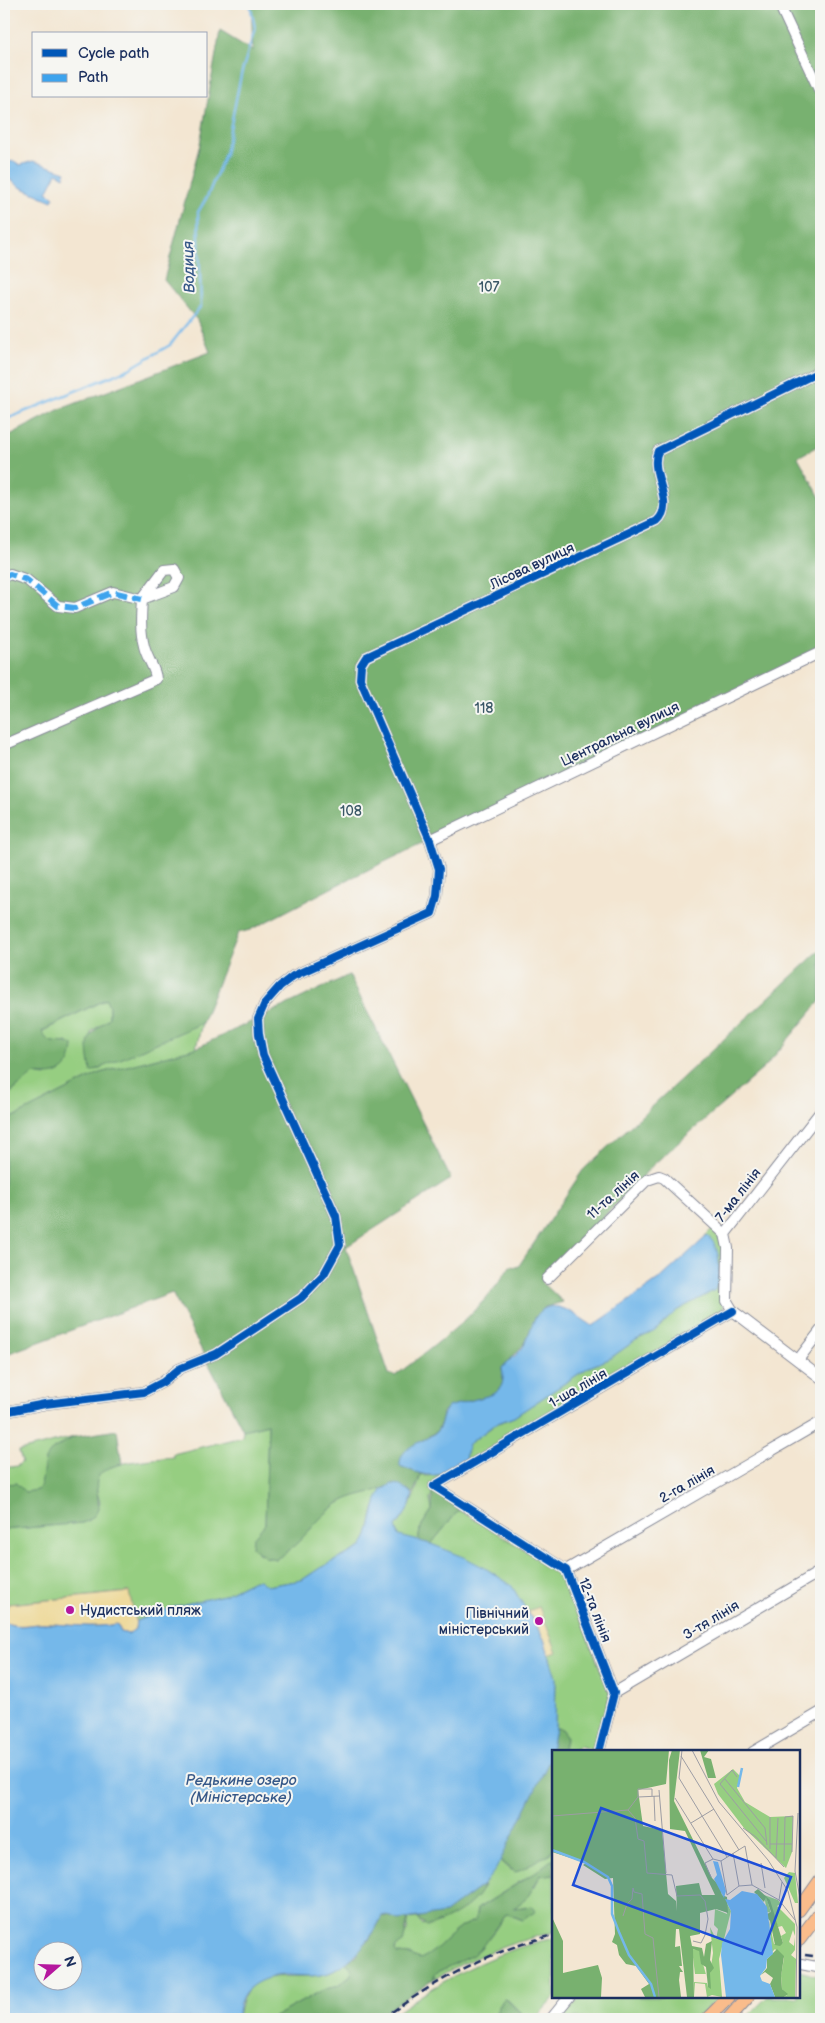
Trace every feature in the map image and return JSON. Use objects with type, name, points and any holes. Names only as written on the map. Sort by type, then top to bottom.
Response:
[{"type":"main road","points":[[800,1909],[821,1879]]},
{"type":"main road","points":[[800,1939],[821,1911]]},
{"type":"main road","points":[[707,2019],[728,1998]]},
{"type":"main road","points":[[728,2019],[747,1998]]},
{"type":"street","points":[[779,4],[821,94]]},
{"type":"street","name":"Лісова вулиця","points":[[430,840],[360,679],[362,665],[366,657],[657,521],[661,517],[664,502],[656,463],[658,452],[821,371]]},
{"type":"street","points":[[4,577],[10,574],[27,580],[58,606],[75,608],[113,592],[142,599],[143,645],[148,660],[155,672],[156,679],[4,745]]},
{"type":"street","name":"Центральна вулиця","points":[[430,840],[821,652]]},
{"type":"street","points":[[4,1412],[45,1404],[144,1392],[154,1388],[179,1369],[216,1354],[301,1298],[324,1274],[340,1245],[336,1216],[263,1055],[258,1019],[265,1003],[280,986],[306,969],[432,913],[437,896],[439,869],[430,840]]},
{"type":"street","name":"7-ма лінія","points":[[733,1310],[727,1301],[728,1248],[725,1234],[821,1111]]},
{"type":"street","name":"11-та лінія","points":[[546,1279],[593,1231],[653,1178],[659,1176],[664,1178],[725,1234]]},
{"type":"street","points":[[733,1310],[821,1378]]},
{"type":"street","name":"1-ша лінія","points":[[434,1486],[733,1310]]},
{"type":"street","points":[[798,1360],[821,1330]]},
{"type":"street","name":"2-га лінія","points":[[566,1570],[821,1422]]},
{"type":"street","name":"12-та лінія","points":[[434,1486],[566,1570],[614,1693]]},
{"type":"street","name":"3-тя лінія","points":[[614,1693],[821,1571]]},
{"type":"street","points":[[600,1750],[614,1693]]},
{"type":"street","points":[[756,1750],[821,1712]]},
{"type":"street","points":[[801,1964],[821,1968]]},
{"type":"street","points":[[551,2019],[568,1998]]},
{"type":"green space","points":[[251,4],[821,4],[821,444],[798,457],[821,499],[821,648],[808,658],[345,881],[250,930],[238,933],[202,1023],[91,1072],[88,1053],[89,1041],[95,1031],[109,1018],[109,1007],[106,999],[42,1031],[48,1040],[73,1045],[70,1061],[63,1070],[57,1073],[50,1075],[34,1074],[4,1098],[4,438],[58,410],[210,352],[197,320],[164,280],[200,144],[220,31],[253,51]]},
{"type":"green space","points":[[821,949],[821,1000],[765,1067],[654,1164],[542,1282],[563,1302],[545,1307],[535,1318],[525,1343],[502,1368],[503,1376],[500,1389],[494,1394],[448,1407],[443,1412],[437,1431],[421,1441],[400,1466],[421,1474],[413,1494],[393,1484],[343,1501],[328,1511],[292,1548],[276,1559],[265,1557],[252,1547],[253,1538],[265,1524],[268,1424],[243,1430],[172,1293],[4,1355],[4,1122],[100,1073],[196,1048],[349,975],[451,1179],[346,1247],[389,1374],[395,1376],[472,1313],[499,1283],[510,1266],[518,1267],[583,1170]]},
{"type":"green space","points":[[106,999],[109,1007],[109,1018],[91,1032],[91,1071],[202,1023],[196,1048],[100,1073],[4,1122],[4,1098],[34,1074],[46,1076],[68,1042],[49,1041],[41,1032]]},
{"type":"green space","points":[[713,1228],[723,1245],[726,1266],[723,1309],[720,1315],[465,1464],[466,1452],[470,1443],[496,1424],[514,1417],[589,1367],[609,1359],[636,1340],[655,1331],[676,1311],[708,1294],[719,1276],[718,1254],[707,1236],[704,1237]]},
{"type":"green space","points":[[268,1424],[265,1524],[258,1553],[275,1559],[292,1548],[320,1518],[336,1505],[351,1497],[379,1489],[382,1490],[374,1509],[368,1536],[362,1547],[320,1568],[302,1580],[267,1586],[254,1580],[224,1595],[177,1606],[136,1621],[128,1592],[8,1604],[4,1622],[4,1530],[82,1523],[90,1520],[100,1503],[96,1482],[98,1476],[103,1471],[121,1464],[173,1457],[173,1454],[242,1437],[243,1430]]},
{"type":"green space","points":[[117,1430],[122,1464],[107,1469],[99,1476],[97,1484],[98,1509],[93,1517],[82,1523],[4,1530],[4,1488],[6,1484],[16,1483],[25,1492],[37,1490],[41,1486],[45,1459],[53,1449],[74,1437]]},
{"type":"green space","points":[[74,1437],[53,1449],[41,1486],[37,1490],[25,1492],[16,1483],[4,1489],[4,1468],[17,1466],[22,1462],[19,1451]]},
{"type":"green space","points":[[421,1474],[426,1476],[445,1474],[430,1499],[432,1510],[422,1525],[419,1542],[401,1537],[396,1527],[412,1502]]},
{"type":"green space","points":[[432,1487],[459,1510],[431,1544],[419,1542],[419,1534],[422,1525],[432,1510]]},
{"type":"green space","points":[[459,1510],[562,1572],[610,1694],[596,1750],[580,1746],[574,1750],[563,1750],[567,1737],[561,1729],[555,1728],[556,1678],[544,1639],[511,1585],[485,1568],[431,1544]]},
{"type":"green space","points":[[555,1728],[561,1729],[567,1737],[563,1750],[552,1750],[552,1850],[548,1856],[515,1872],[500,1860],[549,1761]]},
{"type":"green space","points":[[552,1850],[552,1860],[534,1875],[529,1876],[477,1909],[475,1921],[453,1933],[427,1956],[420,1960],[410,1955],[396,1954],[395,1951],[407,1931],[408,1919],[417,1918],[423,1925],[482,1890],[488,1876],[500,1860],[511,1870],[519,1871],[539,1857],[548,1856]]},
{"type":"green space","points":[[552,1859],[552,1874],[540,1876],[527,1898],[514,1908],[532,1906],[536,1911],[523,1920],[508,1914],[505,1915],[481,1948],[473,1955],[437,1972],[434,1975],[434,1979],[374,2019],[270,2019],[321,1991],[338,1985],[351,1975],[352,1969],[346,1962],[356,1956],[359,1948],[369,1940],[383,1916],[408,1919],[403,1943],[396,1947],[395,1951],[397,1954],[410,1955],[420,1959],[460,1928],[475,1921],[477,1909]]},
{"type":"green space","points":[[552,1874],[552,1933],[492,1951],[434,1979],[434,1975],[437,1972],[469,1956],[483,1944],[505,1915],[523,1920],[526,1906],[516,1909],[515,1907],[535,1886],[540,1876]]},
{"type":"green space","points":[[483,1885],[475,1899],[451,1917],[427,1926],[417,1918],[432,1913],[445,1913]]},
{"type":"green space","points":[[552,1939],[552,1998],[554,1998],[535,2019],[527,2019],[508,2000],[503,2000],[492,2019],[387,2019],[426,1992],[466,1969],[531,1944]]},
{"type":"green space","points":[[346,1962],[352,1969],[351,1975],[338,1985],[321,1991],[270,2019],[238,2019],[242,2001],[249,1989],[258,1981],[283,1976],[326,1974],[334,1971]]},
{"type":"green space","points":[[800,1971],[821,1977],[821,2019],[745,2019],[766,1998],[800,1998]]},
{"type":"green space","points":[[580,1998],[717,1998],[697,2019],[561,2019]]},
{"type":"green space","points":[[506,1999],[527,2019],[492,2019],[503,2000]]},
{"type":"sand","name":"Нудистський пляж","points":[[129,1592],[136,1621],[135,1629],[128,1634],[121,1632],[117,1624],[99,1626],[20,1625],[4,1622],[8,1604]]},
{"type":"sand","name":"Північний міністерський","points":[[539,1607],[557,1652],[549,1655],[544,1639],[528,1611]]},
{"type":"water","points":[[14,161],[20,165],[33,161],[66,172],[64,177],[57,173],[47,192],[54,197],[52,201],[20,187],[4,175],[4,163]]},
{"type":"water","points":[[707,1236],[712,1240],[718,1253],[719,1269],[715,1290],[676,1311],[655,1331],[636,1340],[609,1359],[589,1367],[514,1417],[495,1424],[470,1443],[466,1452],[465,1464],[447,1472],[433,1475],[418,1473],[400,1466],[401,1459],[408,1449],[436,1432],[448,1407],[494,1394],[500,1389],[503,1376],[502,1368],[524,1346],[534,1320],[540,1312],[547,1307],[562,1308],[593,1326],[661,1278]]},
{"type":"water","name":"Редькине озеро (Міністерське)","points":[[392,1484],[400,1485],[413,1494],[409,1508],[396,1527],[399,1536],[431,1544],[464,1557],[511,1585],[544,1639],[556,1678],[555,1728],[549,1761],[496,1869],[483,1885],[445,1913],[398,1920],[387,1915],[383,1916],[361,1948],[346,1963],[329,1973],[317,1976],[280,1975],[253,1985],[241,2000],[238,2019],[4,2019],[4,1622],[15,1626],[55,1624],[99,1626],[117,1624],[121,1632],[128,1634],[135,1629],[136,1621],[177,1606],[224,1595],[254,1580],[259,1580],[267,1586],[302,1580],[320,1568],[362,1547],[368,1536],[377,1500],[382,1490]]},
{"type":"waterway","name":"Водиця","points":[[4,420],[129,369],[170,345],[201,306],[198,212],[207,197],[225,154],[241,75],[255,28],[250,4]]},
{"type":"railway","points":[[382,2019],[464,1968],[507,1949],[552,1936]]},
{"type":"railway","points":[[805,1955],[821,1957]]},
{"type":"marked path","points":[[4,577],[10,574],[27,580],[58,606],[75,608],[113,592],[142,599]]},
{"type":"cycle path","points":[[4,1412],[45,1404],[144,1392],[163,1382],[179,1369],[216,1354],[301,1298],[324,1274],[340,1245],[336,1216],[263,1055],[258,1019],[265,1003],[280,986],[293,976],[432,913],[437,896],[439,869],[430,840],[360,679],[361,665],[366,657],[657,521],[662,514],[664,506],[656,469],[658,451],[821,371]]},
{"type":"cycle path","points":[[600,1750],[614,1693],[566,1570],[434,1486],[733,1311]]},
{"type":"place","name":"Нудистський пляж","points":[[70,1610]]},
{"type":"place","name":"Північний міністерський","points":[[539,1621]]},
{"type":"park label","name":"107","points":[[489,287]]},
{"type":"park label","name":"118","points":[[484,708]]},
{"type":"park label","name":"108","points":[[351,811]]}]
